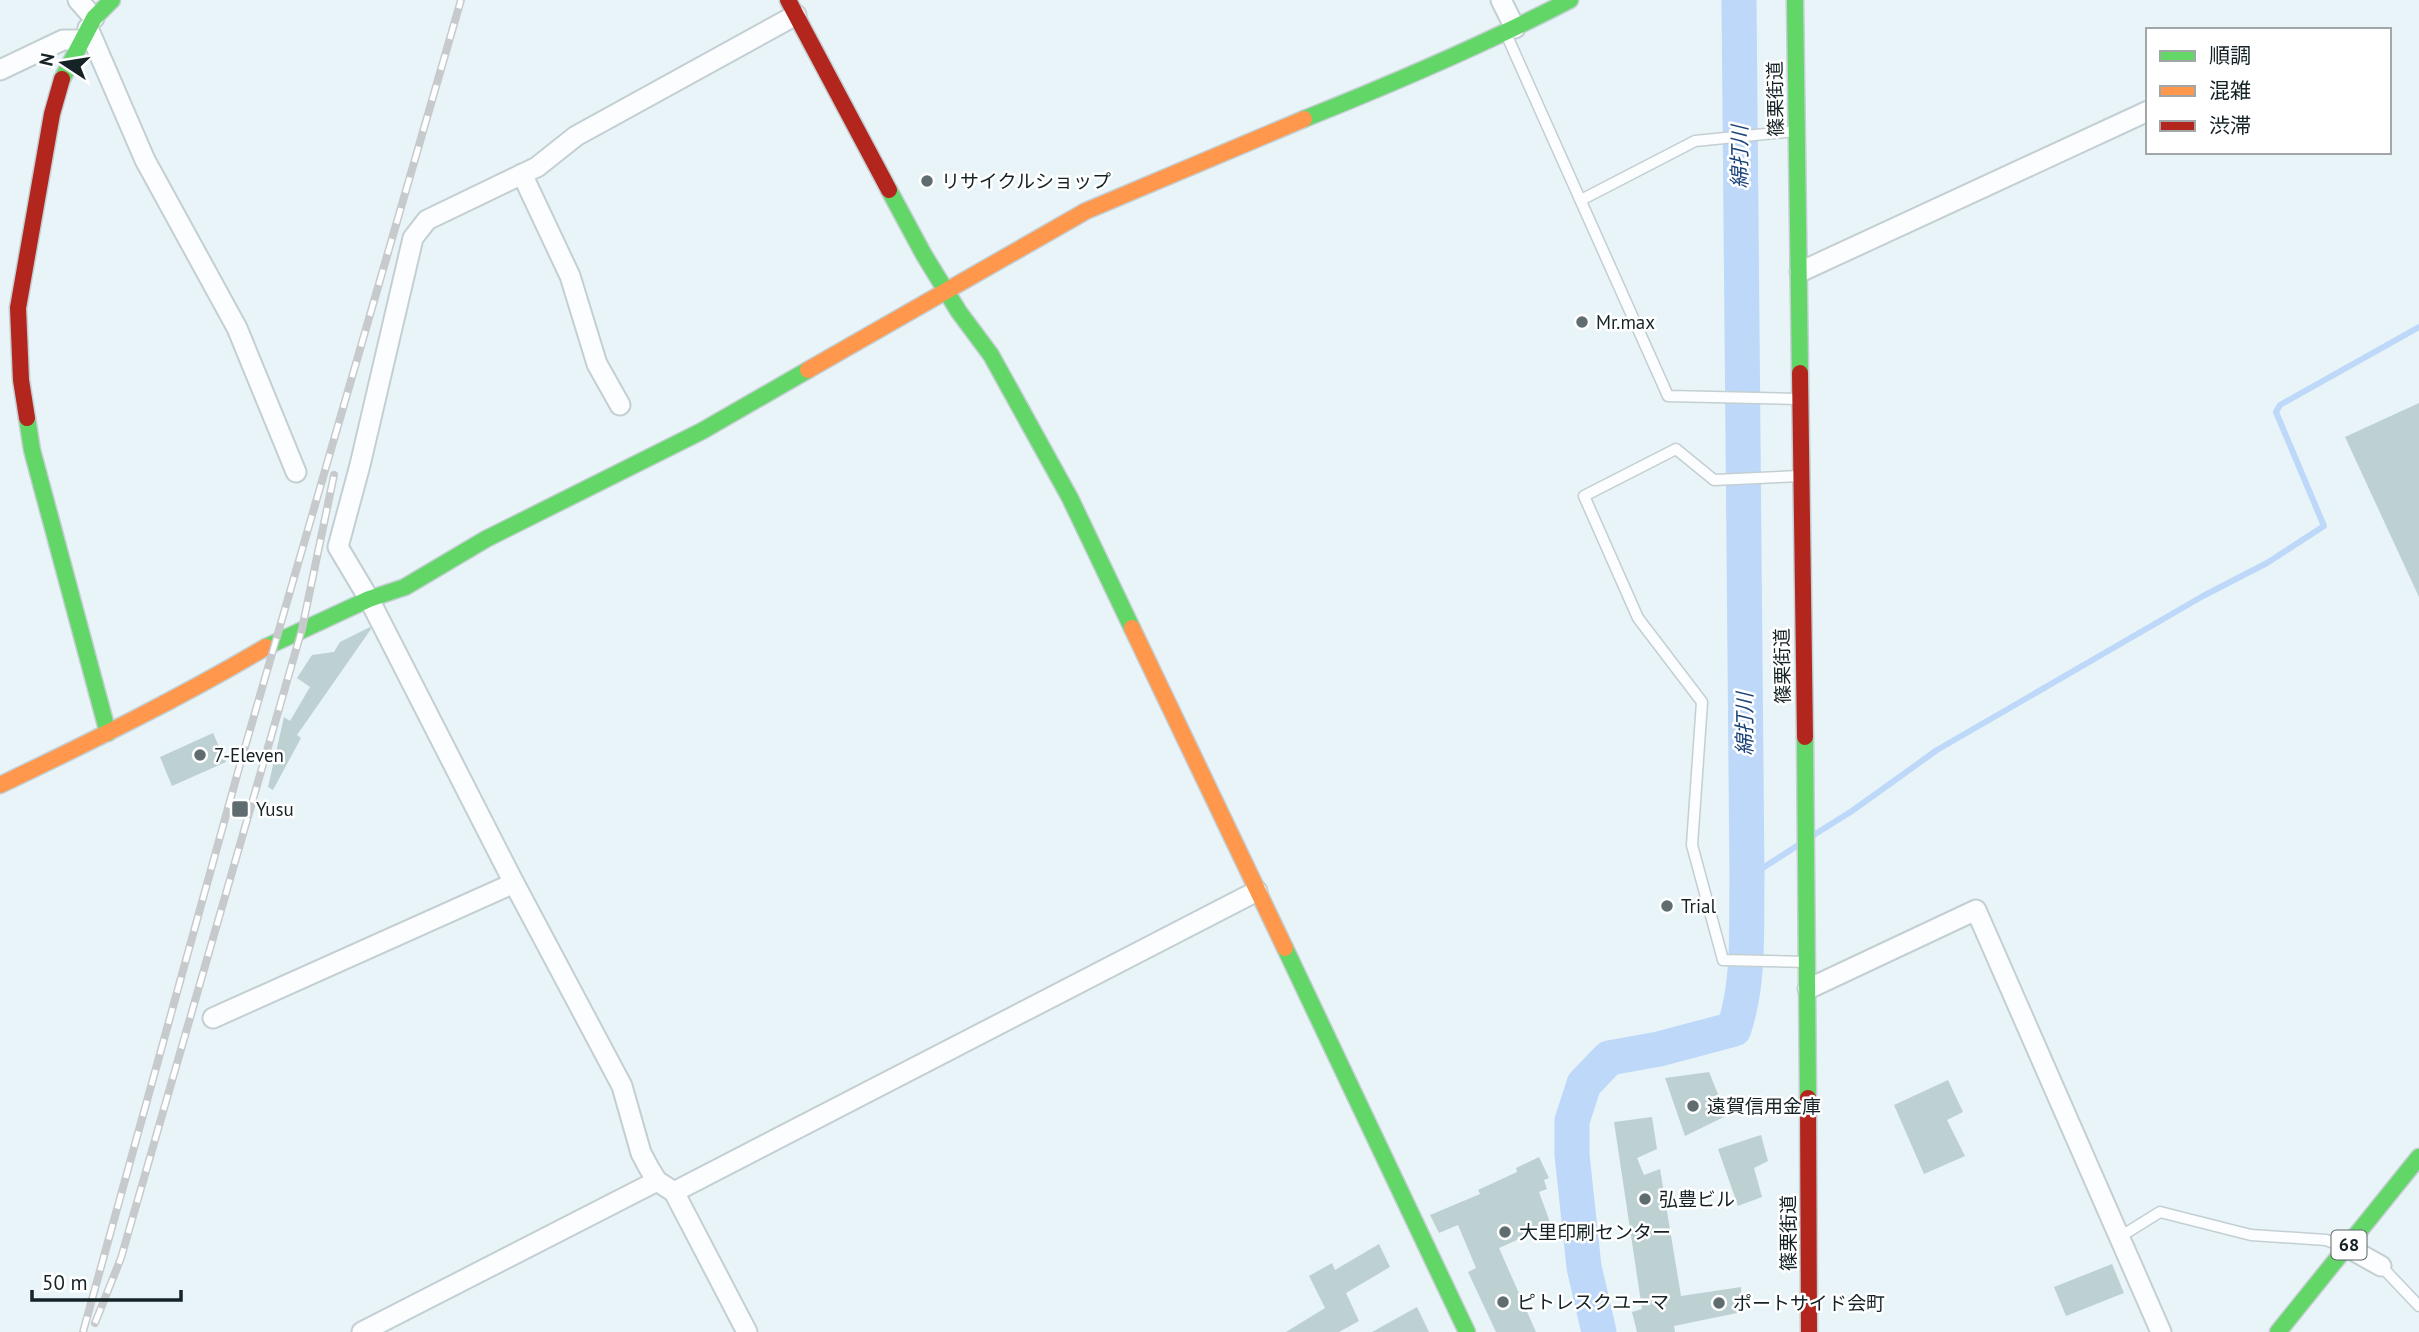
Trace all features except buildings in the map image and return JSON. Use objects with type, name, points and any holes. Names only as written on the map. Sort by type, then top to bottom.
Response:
[{"type":"street","points":[[78,0],[145,160],[237,328],[296,472]]},
{"type":"street","points":[[108,733],[32,450],[21,380],[19,308],[34,209],[55,104],[64,73],[88,29],[111,0]]},
{"type":"street","points":[[1501,0],[1510,30]]},
{"type":"street","points":[[0,785],[108,733],[219,675],[277,641],[369,599],[405,587],[486,539],[702,431],[1086,211],[1385,86],[1570,0]]},
{"type":"street","name":"篠栗街道","points":[[1795,0],[1808,989],[1809,1332]]},
{"type":"street","points":[[747,1332],[666,1186],[641,1153],[622,1086],[514,883],[369,599],[338,547],[413,238],[427,220],[537,167],[576,136],[792,8],[924,255],[959,312],[991,355],[1070,498],[1467,1332]]},
{"type":"street","points":[[0,70],[88,29]]},
{"type":"street","points":[[1800,272],[2146,112]]},
{"type":"street","points":[[522,174],[570,276],[597,364],[620,405]]},
{"type":"street","points":[[213,1018],[514,883]]},
{"type":"street","points":[[362,1332],[666,1186],[1257,891]]},
{"type":"street","points":[[1808,989],[1976,910],[2161,1332]]},
{"type":"street","name":"68","points":[[2278,1332],[2419,1157]]},
{"type":"street","points":[[2347,1247],[2381,1266]]},
{"type":"lane","points":[[1510,30],[1581,200],[1668,396],[1801,399]]},
{"type":"lane","points":[[1581,200],[1695,141],[1797,131]]},
{"type":"lane","points":[[1800,475],[1714,480],[1676,449],[1584,496],[1638,618],[1702,702],[1692,845],[1723,960],[1807,962]]},
{"type":"lane","points":[[2118,1238],[2160,1212],[2251,1236],[2326,1240],[2347,1247]]},
{"type":"lane","points":[[2381,1266],[2419,1306]]},
{"type":"waterway","name":"綿打川","points":[[1599,1332],[1584,1267],[1572,1155],[1572,1121],[1584,1084],[1609,1058],[1659,1049],[1734,1029],[1745,973],[1747,878],[1739,0]]},
{"type":"waterway","points":[[1812,836],[1937,750],[2203,596],[2267,563],[2324,526],[2276,412],[2280,405],[2419,327]]},
{"type":"waterway","points":[[1747,878],[1800,844]]},
{"type":"railway","points":[[83,1332],[241,761],[461,0]]},
{"type":"railway","points":[[95,1323],[121,1258],[302,629],[334,475]]},
{"type":"traffic: fast","points":[[62,79],[94,18],[112,0]]},
{"type":"traffic: fast","points":[[1304,119],[1438,63],[1570,0]]},
{"type":"traffic: fast","points":[[1795,0],[1800,373]]},
{"type":"traffic: fast","points":[[889,190],[959,312],[991,355],[1070,498],[1132,628]]},
{"type":"traffic: fast","points":[[266,647],[369,599],[405,587],[486,539],[702,431],[808,370]]},
{"type":"traffic: fast","points":[[27,418],[32,450],[108,733]]},
{"type":"traffic: fast","points":[[1805,737],[1808,1098]]},
{"type":"traffic: fast","points":[[1285,948],[1467,1332]]},
{"type":"traffic: fast","points":[[2278,1332],[2419,1157]]},
{"type":"traffic: slow","points":[[808,370],[1086,211],[1304,119]]},
{"type":"traffic: slow","points":[[1132,628],[1285,948]]},
{"type":"traffic: slow","points":[[0,785],[168,702],[266,647]]},
{"type":"traffic: jam","points":[[788,0],[889,190]]},
{"type":"traffic: jam","points":[[27,418],[21,380],[18,308],[52,114],[62,79]]},
{"type":"traffic: jam","points":[[1800,373],[1805,737]]},
{"type":"traffic: jam","points":[[1808,1098],[1809,1332]]},
{"type":"place","name":"リサイクルショップ","points":[[927,181]]},
{"type":"place","name":"Mr.max","points":[[1582,322]]},
{"type":"place","name":"7-Eleven","points":[[200,755]]},
{"type":"place","name":"Yusu","points":[[240,809]]},
{"type":"place","name":"Trial","points":[[1667,906]]},
{"type":"place","name":"遠賀信用金庫","points":[[1693,1106]]},
{"type":"place","name":"弘豊ビル","points":[[1645,1199]]},
{"type":"place","name":"大里印刷センター","points":[[1505,1232]]},
{"type":"place","name":"ピトレスクユーマ","points":[[1503,1302]]},
{"type":"place","name":"ポートサイド会町","points":[[1719,1303]]}]
